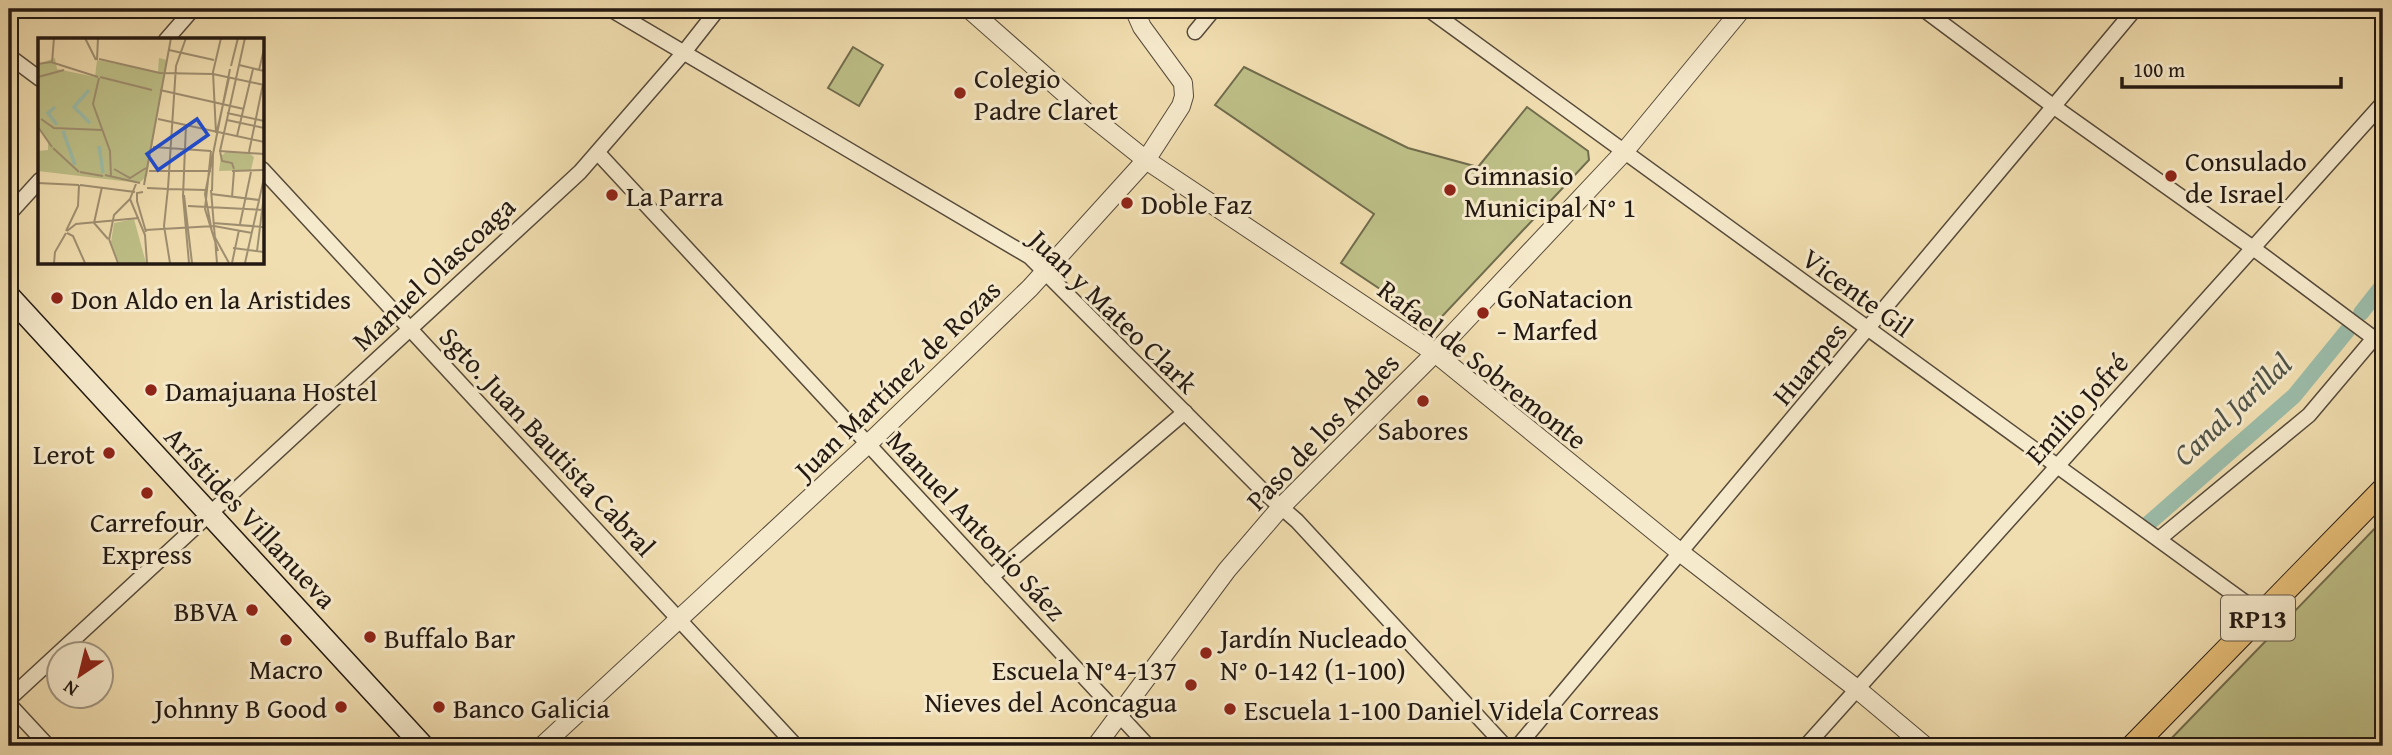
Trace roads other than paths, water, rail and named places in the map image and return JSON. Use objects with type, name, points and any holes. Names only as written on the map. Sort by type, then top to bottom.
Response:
[{"type":"main road","name":"Arístides Villanueva","points":[[9,296],[423,746]]},
{"type":"main road","name":"RP13","points":[[2133,746],[2383,490]]},
{"type":"street","points":[[168,38],[193,9]]},
{"type":"street","name":"Juan y Mateo Clark","points":[[610,9],[1021,250],[1297,521],[1505,746]]},
{"type":"street","name":"Manuel Olascoaga","points":[[9,702],[598,153],[718,9]]},
{"type":"street","name":"Rafael de Sobremonte","points":[[969,9],[1087,113],[1146,160],[1435,353],[1681,553],[1857,688],[1925,746]]},
{"type":"street","name":"Juan Martínez de Rozas","points":[[542,746],[869,444],[1045,271],[1146,160],[1181,106],[1184,96],[1183,83],[1142,27],[1135,9]]},
{"type":"street","points":[[1195,32],[1214,9]]},
{"type":"street","name":"Vicente Gil","points":[[1428,9],[2261,614]]},
{"type":"street","name":"Paso de los Andes","points":[[1096,746],[1227,570],[1282,507],[1435,353],[1624,152],[1742,9]]},
{"type":"street","points":[[1923,9],[2379,342],[2309,415],[2159,539]]},
{"type":"street","name":"Huarpes","points":[[1518,746],[2135,9]]},
{"type":"street","points":[[9,56],[38,78]]},
{"type":"street","name":"Emilio Jofré","points":[[1806,746],[2383,103]]},
{"type":"street","name":"Manuel Antonio Sáez","points":[[598,153],[1148,746]]},
{"type":"street","name":"Sgto. Juan Bautista Cabral","points":[[264,171],[796,746]]},
{"type":"street","points":[[9,214],[38,182]]},
{"type":"street","points":[[991,577],[1185,412]]},
{"type":"street","points":[[9,702],[48,746]]},
{"type":"waterway","name":"Canal Jarillal","points":[[2361,313],[2383,285]]},
{"type":"waterway","name":"Canal Jarillal","points":[[2149,523],[2294,396],[2347,331]]},
{"type":"place","name":"Colegio Padre Claret","points":[[960,93]]},
{"type":"place","name":"Consulado de Israel","points":[[2171,176]]},
{"type":"place","name":"Gimnasio Municipal N° 1","points":[[1450,190]]},
{"type":"place","name":"La Parra","points":[[612,195]]},
{"type":"place","name":"Doble Faz","points":[[1127,203]]},
{"type":"place","name":"Don Aldo en la Aristides","points":[[57,298]]},
{"type":"place","name":"GoNatacion - Marfed","points":[[1483,313]]},
{"type":"place","name":"Damajuana Hostel","points":[[151,390]]},
{"type":"place","name":"Sabores","points":[[1423,401]]},
{"type":"place","name":"Lerot","points":[[109,453]]},
{"type":"place","name":"Carrefour Express","points":[[147,493]]},
{"type":"place","name":"BBVA","points":[[252,610]]},
{"type":"place","name":"Buffalo Bar","points":[[370,637]]},
{"type":"place","name":"Macro","points":[[286,640]]},
{"type":"place","name":"Jardín Nucleado N° 0-142 (1-100)","points":[[1206,653]]},
{"type":"place","name":"Escuela N°4-137 Nieves del Aconcagua","points":[[1191,685]]},
{"type":"place","name":"Johnny B Good","points":[[341,707]]},
{"type":"place","name":"Banco Galicia","points":[[439,707]]},
{"type":"place","name":"Escuela 1-100 Daniel Videla Correas","points":[[1230,709]]}]
